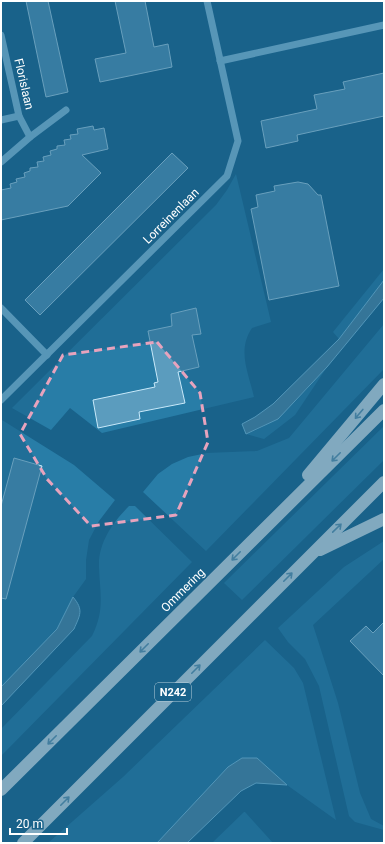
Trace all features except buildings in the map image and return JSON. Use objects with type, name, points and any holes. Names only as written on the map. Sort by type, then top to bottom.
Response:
[{"type":"highway","points":[[264,529],[384,384]]},
{"type":"highway","name":"Ommering","points":[[1,790],[384,410]]},
{"type":"highway","name":"N242","points":[[23,843],[384,482]]},
{"type":"highway","name":"N242","points":[[310,555],[384,519]]},
{"type":"street","name":"Lorreinenlaan","points":[[1,400],[227,176],[238,141],[207,1]]},
{"type":"street","points":[[220,61],[384,25]]},
{"type":"street","name":"Florislaan","points":[[1,35],[19,116],[30,137]]},
{"type":"street","points":[[1,162],[30,137],[66,110]]},
{"type":"street","points":[[1,120],[19,116]]},
{"type":"street","points":[[1,308],[46,355]]},
{"type":"highlighted area","points":[[157,342],[200,393],[208,442],[176,515],[91,526],[47,479],[20,434],[63,355]]},
{"type":"shaded area","points":[[236,174],[271,322],[252,328],[245,345],[245,361],[254,397],[102,433],[70,408],[51,430],[12,408],[216,205]]},
{"type":"shaded area","points":[[384,269],[384,280],[339,339],[333,332]]},
{"type":"shaded area","points":[[384,280],[384,298],[327,367],[278,419],[246,434],[242,424],[273,404],[339,339]]},
{"type":"shaded area","points":[[384,324],[384,369],[206,551],[143,492],[158,474],[172,464],[188,457],[207,453],[257,451],[289,438]]},
{"type":"shaded area","points":[[327,367],[295,415],[264,439],[246,434],[258,429],[281,415]]},
{"type":"shaded area","points":[[2,420],[74,465],[115,500],[99,521],[89,540],[86,560],[86,579],[73,597],[57,629],[1,687]]},
{"type":"shaded area","points":[[384,426],[384,460],[242,600],[224,583]]},
{"type":"shaded area","points":[[129,506],[135,506],[192,562],[1,756],[1,729],[92,636],[99,618],[101,602],[99,558],[101,550],[112,526]]},
{"type":"shaded area","points":[[384,541],[384,559],[313,625],[338,703],[360,793],[371,819],[384,826],[384,830],[355,822],[349,816],[319,686],[305,659],[288,642],[278,628],[344,567]]},
{"type":"shaded area","points":[[73,597],[80,609],[78,620],[74,629],[1,706],[1,687],[57,629]]},
{"type":"shaded area","points":[[265,640],[294,668],[303,683],[336,820],[287,785],[257,758],[242,758],[228,767],[157,843],[48,843],[123,777]]},
{"type":"shaded area","points":[[242,758],[257,758],[287,785],[256,783],[241,791],[187,843],[157,843],[228,767]]},
{"type":"shaded area","points":[[244,812],[273,843],[212,843]]}]
